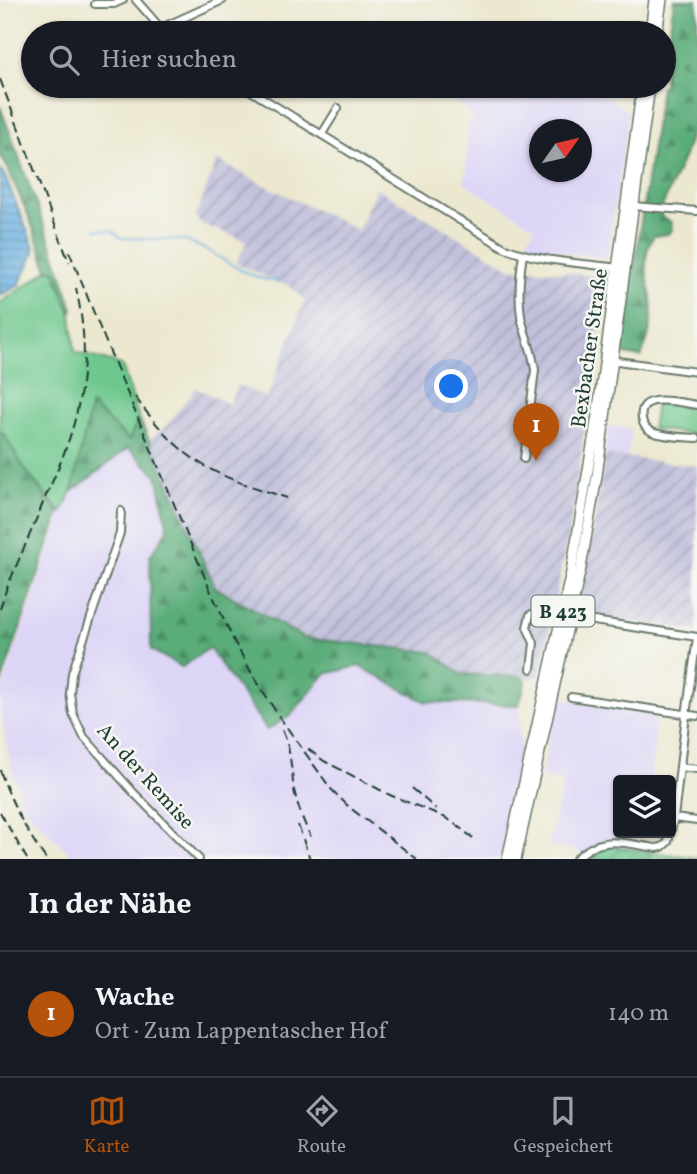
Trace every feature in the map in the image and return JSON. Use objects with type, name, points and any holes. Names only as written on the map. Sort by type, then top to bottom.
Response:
[{"type":"main road","points":[[651,21],[654,0]]},
{"type":"main road","points":[[659,21],[662,0]]},
{"type":"main road","name":"Bexbacher Straße","points":[[516,859],[566,616],[609,360],[630,206],[641,98]]},
{"type":"main road","name":"Bexbacher Straße","points":[[622,268],[630,238],[630,206],[648,98]]},
{"type":"main road","name":"Bexbacher Straße","points":[[507,859],[566,616]]},
{"type":"street","points":[[95,4],[114,4],[123,0]]},
{"type":"street","points":[[136,0],[154,21]]},
{"type":"street","points":[[182,21],[223,0]]},
{"type":"street","points":[[262,98],[489,239],[523,254],[622,268]]},
{"type":"street","points":[[321,134],[338,108]]},
{"type":"street","points":[[630,206],[697,211]]},
{"type":"street","points":[[523,254],[520,306],[535,370],[524,459]]},
{"type":"street","points":[[609,360],[697,372]]},
{"type":"street","points":[[697,405],[653,401],[646,404],[641,416],[643,425],[655,433],[697,439]]},
{"type":"street","name":"An der Remise","points":[[121,511],[120,533],[72,673],[70,693],[73,714],[84,737],[199,859]]},
{"type":"street","points":[[531,669],[534,643],[527,626],[530,615],[536,612],[697,637],[676,801]]},
{"type":"street","points":[[570,697],[697,716]]},
{"type":"street","points":[[680,767],[697,769]]},
{"type":"street","points":[[676,818],[697,821]]},
{"type":"street","points":[[576,859],[588,849],[604,842],[662,847],[670,838]]},
{"type":"shaded area","points":[[451,98],[609,98],[629,112],[607,258],[523,248],[535,227],[464,183],[468,128],[473,116]]},
{"type":"shaded area","points":[[217,160],[358,230],[376,188],[512,269],[605,277],[574,506],[539,678],[461,674],[431,652],[304,638],[215,587],[149,440],[166,426],[196,388],[229,404],[238,385],[267,398],[305,300],[289,286],[236,264],[247,241],[199,223],[196,216]]},
{"type":"shaded area","points":[[609,426],[632,430],[627,458],[605,455]]},
{"type":"shaded area","points":[[128,447],[157,475],[168,529],[150,556],[209,648],[290,716],[325,674],[359,666],[426,702],[519,705],[521,766],[500,859],[75,859],[24,808],[10,764],[0,711],[0,693],[61,513],[72,492]]},
{"type":"shaded area","points":[[605,455],[697,466],[697,631],[587,615],[580,609]]},
{"type":"shaded area","points":[[558,698],[656,715],[651,775],[613,775],[613,838],[637,838],[628,841],[626,849],[607,846],[598,848],[586,857],[575,849],[548,847],[563,781],[541,777]]},
{"type":"green space","points":[[674,0],[697,0],[697,116],[684,156],[662,207],[661,217],[671,222],[672,230],[668,234],[654,236],[649,245],[646,263],[652,313],[641,357],[625,354],[622,350],[659,98],[676,98],[676,21],[671,21]]},
{"type":"green space","points":[[0,106],[57,260],[73,309],[71,314],[55,271],[48,270],[29,217],[0,156]]},
{"type":"green space","points":[[48,270],[54,270],[71,314],[75,352],[122,365],[139,418],[129,441],[91,406],[72,492],[61,513],[26,471],[0,431],[0,303]]},
{"type":"green space","points":[[656,403],[697,409],[697,435],[652,429]]},
{"type":"green space","points":[[91,405],[129,440],[139,418],[215,587],[304,638],[431,652],[461,674],[523,677],[526,681],[519,705],[426,702],[359,666],[325,674],[290,716],[267,730],[209,648],[182,667],[151,650],[150,556],[168,529],[157,475],[128,448],[72,492]]},
{"type":"green space","points":[[0,432],[59,513],[0,687]]},
{"type":"green space","points":[[607,846],[697,859],[584,859],[598,848]]},
{"type":"water","points":[[0,169],[34,247],[34,253],[19,285],[0,296]]},
{"type":"waterway","points":[[95,229],[113,231],[121,238],[184,240],[209,251],[240,270],[259,278],[280,282]]},
{"type":"railway","points":[[0,79],[69,262]]},
{"type":"railway","points":[[69,251],[211,592],[251,672],[331,789],[349,807],[417,859]]},
{"type":"railway","points":[[0,609],[61,461],[77,409],[84,356],[83,328],[76,288]]},
{"type":"railway","points":[[135,397],[190,457],[231,479],[287,498]]},
{"type":"railway","points":[[282,730],[289,752],[294,790],[311,837]]},
{"type":"railway","points":[[308,749],[324,761],[392,796],[440,815],[473,838]]},
{"type":"railway","points":[[0,770],[20,816],[46,859]]},
{"type":"railway","points":[[412,788],[436,809]]},
{"type":"railway","points":[[0,812],[27,859]]},
{"type":"railway","points":[[298,825],[310,859]]},
{"type":"place","name":"Wache","points":[[536,461]]}]
